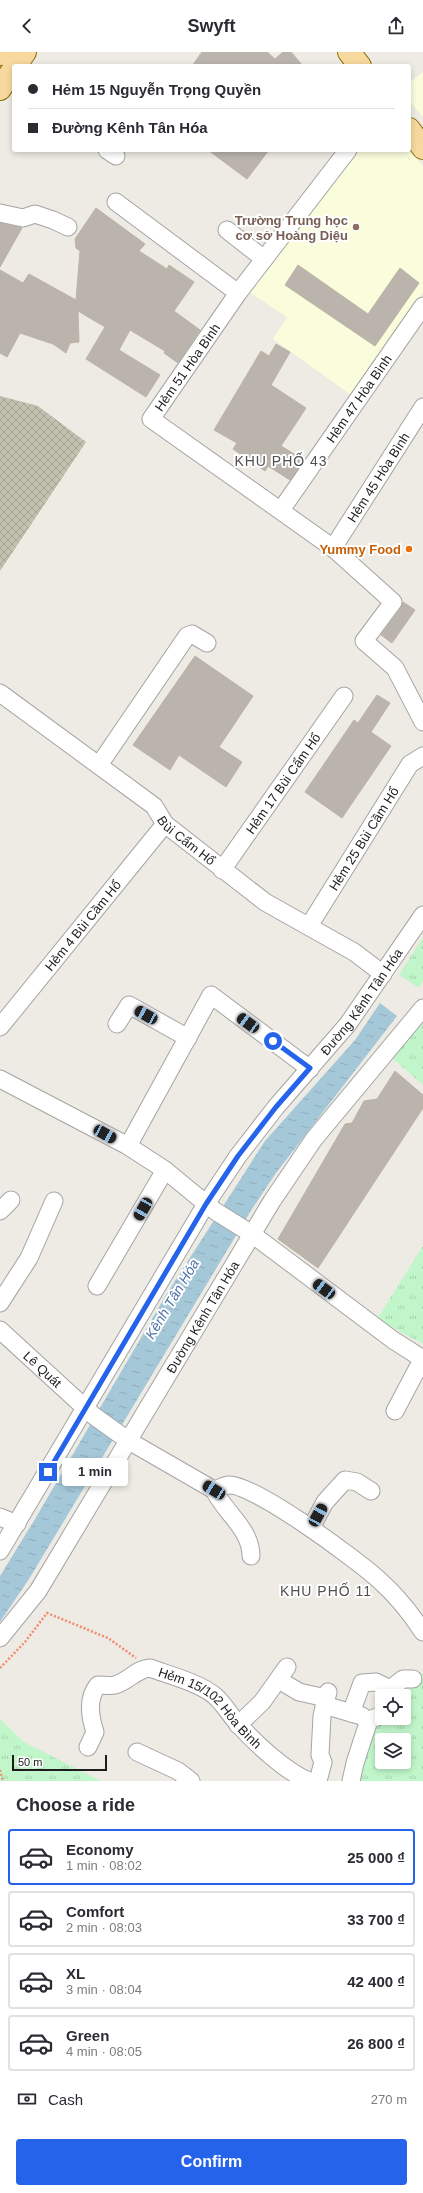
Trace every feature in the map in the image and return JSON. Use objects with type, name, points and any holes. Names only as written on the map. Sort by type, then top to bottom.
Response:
[{"type":"main road","points":[[18,64],[25,52]]},
{"type":"main road","points":[[349,52],[358,64]]},
{"type":"main road","points":[[411,132],[423,148]]},
{"type":"street","name":"Hẻm 51 Hòa Bình","points":[[346,152],[238,293],[151,419],[281,510],[332,548],[393,602],[364,641],[395,668],[423,722]]},
{"type":"street","points":[[116,202],[238,293]]},
{"type":"street","points":[[0,213],[23,218],[35,214],[68,227]]},
{"type":"street","points":[[227,230],[264,259]]},
{"type":"street","name":"Hẻm 47 Hòa Bình","points":[[281,510],[423,306]]},
{"type":"street","name":"Hẻm 45 Hòa Bình","points":[[332,548],[423,407]]},
{"type":"street","points":[[99,765],[187,636],[192,634],[198,636],[207,643]]},
{"type":"street","name":"Bùi Cẩm Hổ","points":[[0,693],[154,806],[165,824],[222,870],[266,902],[354,952],[383,974]]},
{"type":"street","name":"Hẻm 17 Bùi Cẩm Hổ","points":[[222,870],[344,696]]},
{"type":"street","name":"Hẻm 25 Bùi Cầm Hổ","points":[[308,926],[410,764],[423,756]]},
{"type":"street","name":"Hẻm 4 Bùi Cầm Hổ","points":[[0,1027],[165,824]]},
{"type":"street","name":"Đường Kênh Tân Hóa","points":[[0,1551],[90,1412],[211,1208],[238,1156],[276,1107],[348,1024],[423,915]]},
{"type":"street","points":[[128,1146],[211,995],[310,1068]]},
{"type":"street","points":[[117,1024],[130,1005],[188,1038]]},
{"type":"street","name":"Đường Kênh Tân Hóa","points":[[0,1638],[38,1591],[124,1438],[247,1232],[314,1139],[423,1008]]},
{"type":"street","points":[[0,1079],[128,1146],[165,1170],[211,1208],[247,1232],[393,1340],[423,1358],[395,1411]]},
{"type":"street","points":[[97,1286],[165,1170]]},
{"type":"street","points":[[0,1303],[29,1258],[54,1201]]},
{"type":"street","name":"Lê Quát","points":[[0,1330],[90,1412],[124,1438],[214,1490]]},
{"type":"street","points":[[311,1528],[325,1502],[345,1480],[357,1482],[371,1491]]},
{"type":"street","points":[[251,1556],[251,1548],[245,1533],[220,1503],[214,1490],[229,1485],[254,1493],[311,1528],[377,1578],[406,1606],[423,1632]]},
{"type":"street","points":[[0,1516],[17,1524]]},
{"type":"street","name":"Hẻm 15/102 Hòa Bình","points":[[88,1747],[95,1732],[90,1718],[92,1692],[98,1685],[114,1685],[141,1669],[150,1668],[209,1692],[223,1704],[238,1724],[293,1765],[309,1781]]},
{"type":"street","points":[[406,1689],[418,1673]]},
{"type":"street","points":[[351,1713],[362,1683],[376,1682],[390,1688],[403,1679],[418,1673]]},
{"type":"street","points":[[238,1724],[262,1702],[283,1674],[299,1692],[326,1698],[351,1713],[375,1718]]},
{"type":"street","points":[[318,1781],[323,1762],[320,1755],[321,1731],[326,1698]]},
{"type":"street","points":[[351,1781],[355,1762],[375,1720]]},
{"type":"street","points":[[137,1752],[178,1771],[190,1781]]},
{"type":"path","points":[[0,1668],[25,1642],[47,1613],[108,1638],[150,1668]]},
{"type":"path","points":[[0,1770],[3,1781]]},
{"type":"shaded area","points":[[423,72],[423,117],[411,103],[411,81]]},
{"type":"shaded area","name":"Trường Trung học cơ sở Hoàng Diệu","points":[[411,151],[423,166],[423,292],[351,395],[273,339],[287,317],[243,288],[347,152]]},
{"type":"shaded area","points":[[0,396],[38,406],[86,442],[0,571]]},
{"type":"green space","points":[[423,937],[423,981],[419,988],[399,975]]},
{"type":"green space","points":[[423,1023],[423,1085],[392,1058]]},
{"type":"green space","points":[[423,1246],[423,1344],[377,1319]]},
{"type":"green space","points":[[423,1673],[423,1781],[355,1781],[372,1723],[375,1722],[375,1725],[411,1725],[410,1689]]},
{"type":"green space","points":[[0,1719],[24,1742],[101,1781],[0,1781]]},
{"type":"water","name":"Kênh Tân Hóa","points":[[380,1003],[397,1016],[276,1173],[252,1209],[29,1579],[0,1622],[0,1576],[166,1295],[265,1141],[355,1040]]},
{"type":"building","points":[[202,52],[267,52],[275,59],[283,52],[291,52],[301,64],[193,64]]},
{"type":"building","points":[[211,152],[267,152],[247,179]]},
{"type":"building","points":[[96,208],[145,244],[139,251],[167,269],[169,265],[194,282],[174,311],[200,330],[178,363],[164,353],[165,351],[130,330],[119,350],[160,375],[146,397],[86,359],[105,327],[78,311],[79,342],[70,343],[66,353],[53,344],[20,333],[7,357],[0,353],[0,270],[23,283],[29,274],[76,300],[80,251],[76,248],[75,239]]},
{"type":"building","points":[[0,223],[22,228],[0,267]]},
{"type":"building","points":[[298,265],[368,314],[400,268],[419,283],[375,346],[285,285]]},
{"type":"building","points":[[276,344],[290,352],[271,385],[306,408],[281,446],[304,460],[290,480],[268,466],[265,471],[233,449],[237,443],[214,430],[261,351],[269,356]]},
{"type":"building","points":[[403,602],[415,610],[392,643],[381,635],[401,608]]},
{"type":"building","points":[[195,656],[253,696],[219,747],[242,762],[226,787],[179,755],[170,770],[133,745]]},
{"type":"building","points":[[377,695],[390,703],[371,732],[391,746],[342,818],[305,792],[354,720],[358,723]]},
{"type":"building","points":[[395,1071],[423,1095],[423,1108],[318,1268],[278,1239],[345,1124],[352,1123],[364,1101],[377,1099]]},
{"type":"place","name":"Trường Trung học cơ sở Hoàng Diệu","points":[[356,227]]},
{"type":"place","name":"Yummy Food","points":[[409,549]]},
{"type":"district","name":"KHU PHỐ 43","points":[[281,461]]},
{"type":"district","name":"KHU PHỐ 11","points":[[326,1591]]},
{"type":"route","points":[[48,1472],[206,1204],[238,1156],[276,1107],[310,1068],[273,1041]]}]
